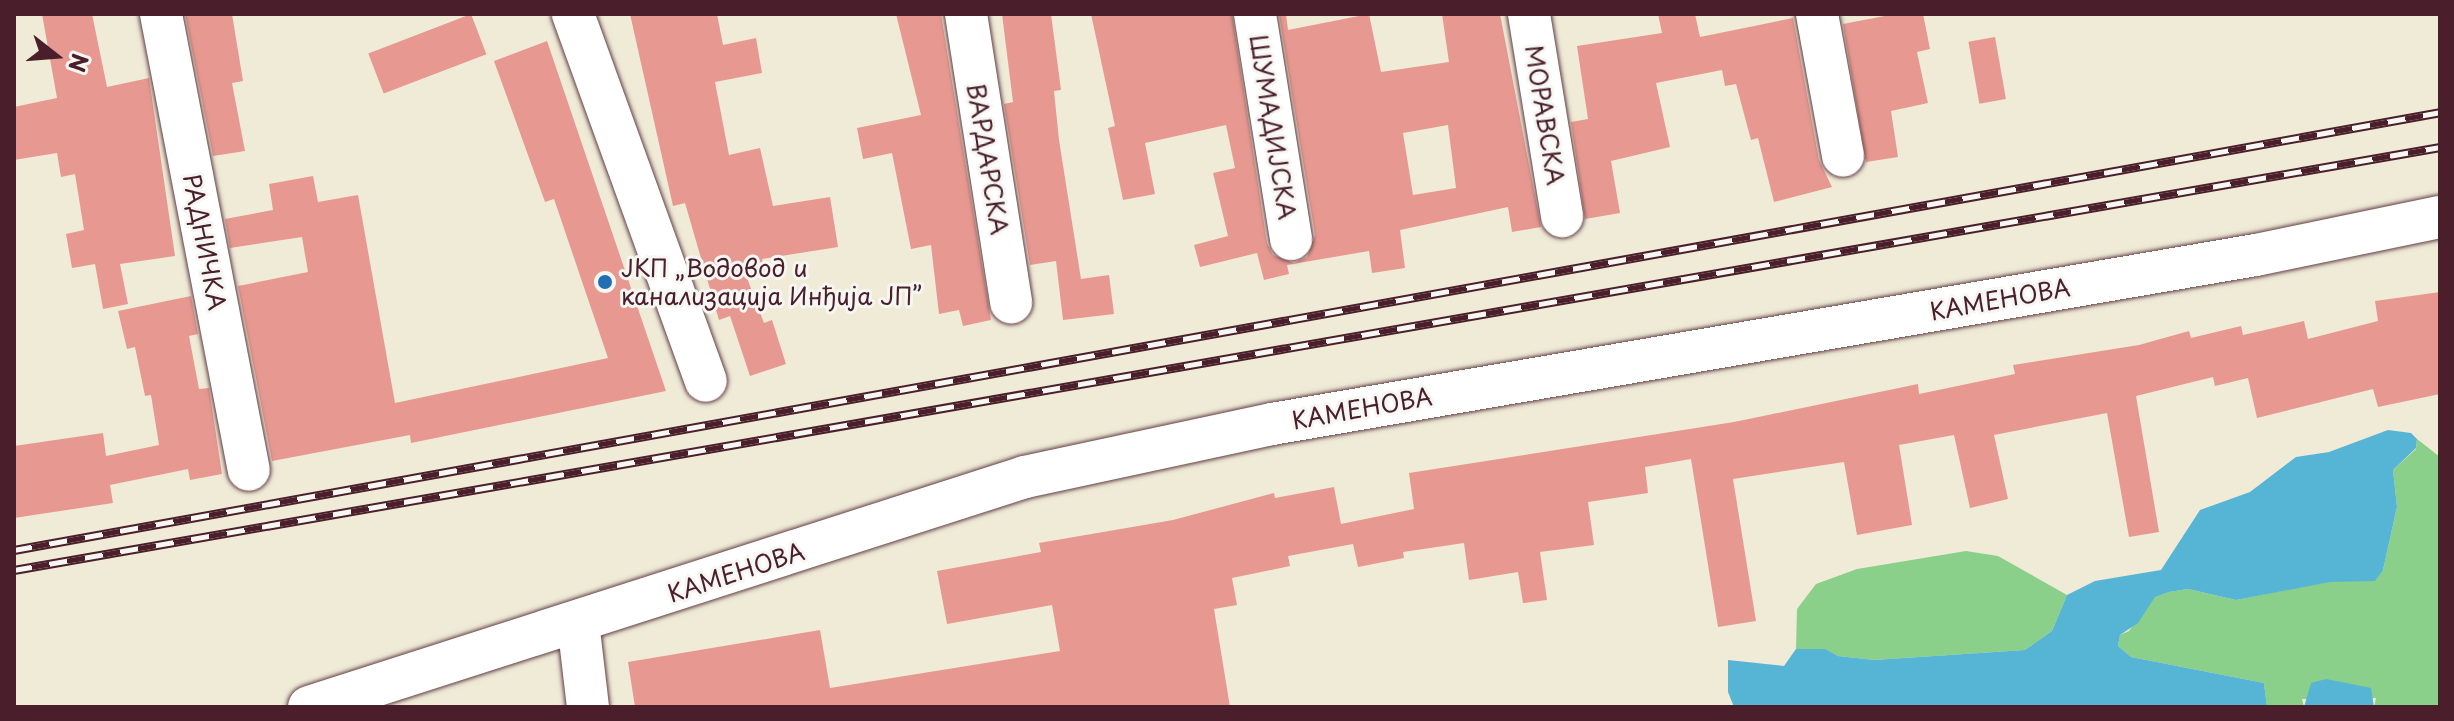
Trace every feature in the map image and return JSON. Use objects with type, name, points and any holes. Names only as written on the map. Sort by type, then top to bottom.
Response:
[{"type":"street","name":"РАДНИЧКА","points":[[161,14],[249,470]]},
{"type":"street","points":[[573,14],[706,381]]},
{"type":"street","name":"ВАРДАРСКА","points":[[966,14],[1011,303]]},
{"type":"street","name":"ШУМАДИЈСКА","points":[[1255,14],[1291,239]]},
{"type":"street","name":"МОРАВСКА","points":[[1529,14],[1562,216]]},
{"type":"street","points":[[1817,14],[1843,156]]},
{"type":"street","name":"КАМЕНОВА","points":[[309,707],[1056,470],[1272,424],[2256,255],[2440,217]]},
{"type":"street","points":[[578,622],[588,707]]},
{"type":"green space","points":[[2417,439],[2440,457],[2440,707],[2374,707],[2376,698],[2302,699],[2304,707],[2267,707],[2264,683],[2131,657],[2118,646],[2120,635],[2129,631],[2154,597],[2169,592],[2188,589],[2236,600],[2383,570],[2397,507],[2393,470],[2416,449]]},
{"type":"green space","points":[[1966,551],[1998,556],[2067,595],[2052,631],[2025,650],[1874,660],[1838,656],[1824,649],[1796,649],[1797,609],[1816,584],[1857,569]]},
{"type":"water","points":[[2388,430],[2411,433],[2417,439],[2416,448],[2393,470],[2397,507],[2383,570],[2375,581],[2330,582],[2236,600],[2188,589],[2169,592],[2155,597],[2138,623],[2120,635],[2118,646],[2131,657],[2264,683],[2267,707],[1734,707],[1728,692],[1728,660],[1784,666],[1796,649],[1825,649],[1838,656],[1874,660],[2025,650],[2052,631],[2067,595],[2095,581],[2161,570],[2200,510],[2250,492],[2296,457],[2329,452]]},
{"type":"water","points":[[2326,679],[2371,688],[2374,707],[2304,707],[2311,683]]},
{"type":"building","points":[[42,14],[92,14],[107,87],[149,78],[175,256],[120,264],[128,304],[103,309],[95,264],[72,268],[66,234],[84,230],[75,174],[61,177],[57,153],[14,160],[14,107],[57,98]]},
{"type":"building","points":[[185,14],[232,14],[243,81],[232,83],[245,151],[213,156]]},
{"type":"building","points":[[471,14],[486,54],[384,94],[368,53]]},
{"type":"building","points":[[630,14],[717,14],[723,45],[756,38],[762,73],[715,82],[729,155],[760,148],[773,206],[830,197],[838,247],[762,259],[766,271],[747,278],[764,323],[772,320],[786,364],[750,376],[730,316],[719,320],[685,203],[673,206]]},
{"type":"building","points":[[896,14],[941,14],[991,320],[963,326],[959,310],[939,314],[931,245],[911,249],[892,153],[863,159],[857,128],[921,115]]},
{"type":"building","points":[[1002,14],[1051,14],[1061,90],[1054,91],[1059,140],[1081,279],[1109,275],[1114,314],[1063,320],[1056,261],[1030,265],[1004,104],[1013,102]]},
{"type":"building","points":[[1091,14],[1232,14],[1267,243],[1273,255],[1294,263],[1307,257],[1315,235],[1279,14],[1286,14],[1288,30],[1369,14],[1381,72],[1449,62],[1442,14],[1500,14],[1541,227],[1512,232],[1508,207],[1400,230],[1405,268],[1372,273],[1369,251],[1287,265],[1289,274],[1264,280],[1257,253],[1200,267],[1194,245],[1228,236],[1213,173],[1235,168],[1226,125],[1145,143],[1155,194],[1123,200],[1108,128],[1115,126]],"holes":[[[1448,125],[1456,188],[1413,195],[1403,133]]]},
{"type":"building","points":[[1658,14],[1695,14],[1700,37],[1793,18],[1819,160],[1832,187],[1774,202],[1758,138],[1751,140],[1736,84],[1725,86],[1722,70],[1656,83],[1670,147],[1611,161],[1620,213],[1585,219],[1571,122],[1588,119],[1577,46],[1662,33]]},
{"type":"building","points":[[1895,14],[1923,14],[1930,49],[1917,52],[1928,103],[1891,111],[1898,157],[1866,162],[1843,24]]},
{"type":"building","points":[[1995,37],[2006,99],[1979,104],[1968,42]]},
{"type":"building","points":[[547,41],[666,391],[411,443],[410,435],[272,461],[238,286],[308,272],[302,237],[230,248],[225,219],[273,210],[269,184],[313,176],[318,202],[358,195],[395,403],[608,358],[554,199],[545,202],[494,61]]},
{"type":"building","points":[[2440,292],[2440,394],[2378,407],[2373,389],[2257,418],[2248,378],[2215,386],[2213,377],[2136,396],[2159,532],[2129,537],[2107,413],[1994,435],[2008,499],[1970,508],[1954,435],[1899,445],[1912,525],[1857,535],[1844,462],[1733,479],[1756,621],[1718,627],[1691,459],[1645,467],[1648,493],[1588,502],[1594,545],[1540,552],[1547,600],[1523,603],[1518,572],[1469,580],[1464,543],[1403,552],[1404,558],[1358,567],[1353,544],[1288,556],[1290,566],[1232,578],[1237,605],[1214,609],[1230,707],[635,707],[628,662],[820,630],[830,688],[1060,651],[1052,605],[947,624],[937,571],[1041,552],[1039,543],[1173,520],[1274,493],[1275,498],[1334,487],[1341,524],[1414,509],[1409,473],[1734,422],[1918,384],[1919,394],[2015,374],[2013,365],[2139,345],[2189,331],[2191,338],[2241,326],[2243,335],[2304,321],[2308,339],[2378,321],[2375,301]]},
{"type":"building","points":[[191,296],[198,334],[189,336],[199,389],[209,388],[222,474],[190,480],[188,469],[110,485],[113,503],[14,518],[14,446],[103,433],[106,456],[159,445],[151,395],[145,396],[135,347],[127,349],[118,311]]},
{"type":"railway","points":[[14,550],[2440,112]]},
{"type":"railway","points":[[14,570],[2440,147]]},
{"type":"place","name":"ЈКП „Водовод и канализација Инђија ЈП”","points":[[605,282]]}]
